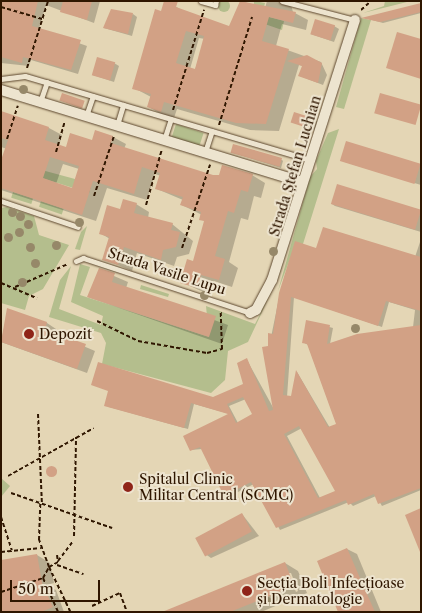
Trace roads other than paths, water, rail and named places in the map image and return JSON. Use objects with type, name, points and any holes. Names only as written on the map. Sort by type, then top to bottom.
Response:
[{"type":"street","name":"Strada Ștefan Luchian","points":[[250,313],[256,310],[272,280],[355,20]]},
{"type":"street","points":[[1,90],[302,182]]},
{"type":"lane","points":[[203,2],[215,6],[216,1]]},
{"type":"lane","points":[[282,1],[355,20]]},
{"type":"lane","points":[[1,79],[25,76],[48,82],[310,160]]},
{"type":"lane","points":[[40,102],[48,82]]},
{"type":"lane","points":[[86,116],[93,96]]},
{"type":"lane","points":[[117,125],[123,105]]},
{"type":"lane","points":[[164,140],[170,119]]},
{"type":"lane","points":[[209,154],[215,132]]},
{"type":"lane","points":[[1,201],[78,227]]},
{"type":"lane","name":"Strada Vasile Lupu","points":[[76,260],[83,258],[250,313]]},
{"type":"place","name":"Depozit","points":[[29,334]]},
{"type":"place","name":"Spitalul Clinic Militar Central (SCMC)","points":[[128,487]]},
{"type":"place","name":"Secția Boli Infecțioase și Dermatologie","points":[[247,591]]}]
